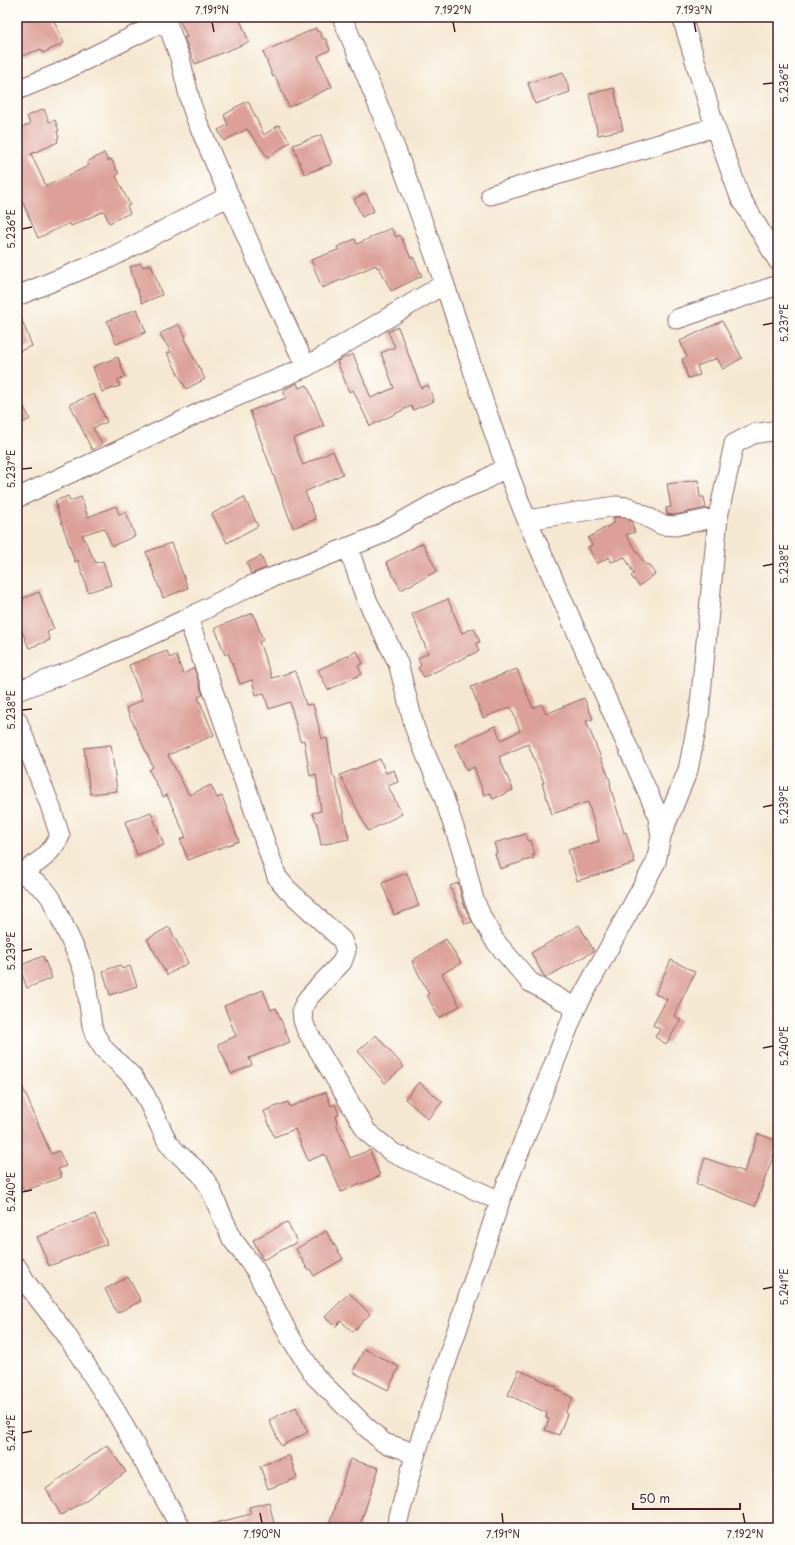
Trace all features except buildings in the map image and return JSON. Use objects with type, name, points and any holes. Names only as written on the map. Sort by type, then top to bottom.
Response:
[{"type":"street","points":[[342,17],[377,100],[444,284],[506,467],[527,520],[657,813],[661,836]]},
{"type":"street","points":[[682,17],[715,126],[740,197],[778,261]]},
{"type":"street","points":[[17,90],[57,74],[165,18],[180,58],[193,110],[229,196],[306,367]]},
{"type":"street","points":[[491,195],[715,126]]},
{"type":"street","points":[[17,296],[110,258],[229,196]]},
{"type":"street","points":[[17,498],[207,409],[306,367],[444,284]]},
{"type":"street","points":[[677,319],[778,285]]},
{"type":"street","points":[[396,1528],[415,1456],[500,1202],[576,1008],[656,862],[661,836],[688,770],[699,716],[718,517],[734,444],[753,434],[778,430]]},
{"type":"street","points":[[17,691],[82,666],[188,618],[250,586],[377,536],[451,494],[482,482],[506,467]]},
{"type":"street","points":[[527,520],[616,506],[628,507],[662,525],[675,526],[718,517]]},
{"type":"street","points":[[348,547],[365,596],[398,663],[415,729],[443,795],[462,851],[474,900],[483,920],[495,941],[530,982],[576,1008]]},
{"type":"street","points":[[188,618],[277,877],[287,889],[342,940],[346,952],[342,962],[308,998],[302,1009],[306,1029],[367,1132],[393,1153],[500,1202]]},
{"type":"street","points":[[17,720],[50,805],[60,836],[44,859],[20,873],[45,890],[51,898],[78,956],[85,975],[92,1026],[95,1035],[104,1049],[132,1076],[145,1095],[167,1141],[175,1151],[201,1174],[210,1188],[232,1239],[255,1269],[290,1337],[315,1376],[384,1443],[403,1449],[415,1456]]},
{"type":"street","points":[[17,1268],[27,1284],[65,1334],[115,1410],[181,1528]]}]
